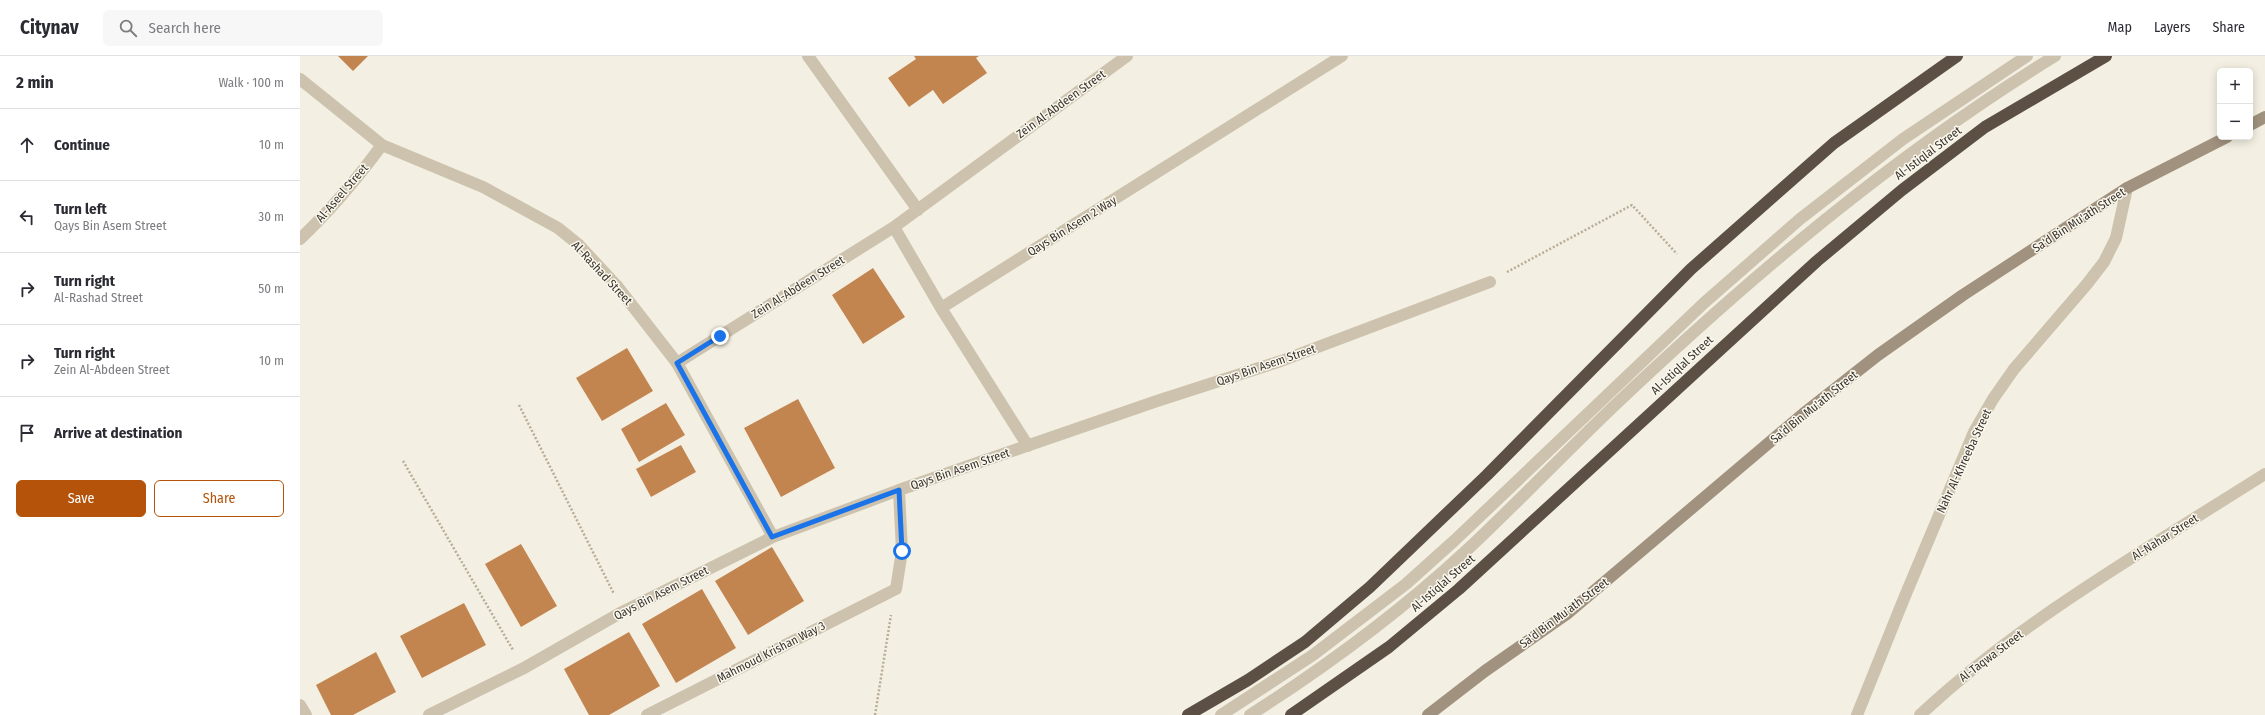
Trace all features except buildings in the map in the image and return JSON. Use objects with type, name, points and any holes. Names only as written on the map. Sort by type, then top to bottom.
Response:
[{"type":"highway","points":[[1188,715],[1248,680],[1305,642],[1370,587],[1487,476],[1691,269],[1834,143],[1957,56]]},
{"type":"highway","name":"Al-Istiqlal Street","points":[[1292,715],[1389,648],[1459,589],[1817,261],[1902,190],[1986,127],[2106,56]]},
{"type":"street","points":[[808,56],[918,210]]},
{"type":"street","name":"Zein Al-Abdeen Street","points":[[677,363],[894,227],[1127,56]]},
{"type":"street","name":"Qays Bin Asem 2 Way","points":[[941,308],[1342,56]]},
{"type":"street","points":[[1221,715],[1313,655],[1406,584],[1455,540],[1704,303],[1800,219],[1903,139],[2027,56]]},
{"type":"street","points":[[1250,715],[1351,646],[1408,602],[1467,550],[1614,406],[1797,243],[1887,170],[1985,100],[2055,56]]},
{"type":"street","name":"Al-Rashad Street","points":[[300,79],[382,145],[483,187],[558,228],[579,245],[617,286],[677,363],[772,537]]},
{"type":"street","points":[[2253,123],[2265,117]]},
{"type":"street","name":"Sa'd Bin Mu'ath Street","points":[[1428,715],[1485,671],[1568,613],[1803,414],[1878,354],[1963,295],[2127,188],[2221,140]]},
{"type":"street","name":"Al-Aseel Street","points":[[300,239],[356,180],[382,145]]},
{"type":"street","name":"Nahr Al-Khreeba Street","points":[[1857,715],[1974,432],[1993,399],[2014,369],[2104,262],[2116,238],[2127,188]]},
{"type":"street","points":[[894,227],[941,308],[1028,446]]},
{"type":"street","name":"Qays Bin Asem Street","points":[[429,715],[524,668],[622,612],[772,537],[899,490],[1281,361],[1490,282]]},
{"type":"street","name":"Al-Nahar Street","points":[[2065,600],[2265,474]]},
{"type":"street","points":[[896,589],[902,551],[899,490]]},
{"type":"street","name":"Mahmoud Krishan Way 3","points":[[647,715],[896,589]]},
{"type":"street","name":"Al-Taqwa Street","points":[[1920,715],[1948,689],[2065,600]]},
{"type":"street","points":[[300,705],[306,715]]},
{"type":"path","points":[[1490,282],[1632,205],[1691,269]]},
{"type":"path","points":[[519,405],[622,612]]},
{"type":"path","points":[[403,461],[524,668]]},
{"type":"path","points":[[875,715],[896,589]]},
{"type":"route","points":[[720,336],[677,363],[772,537],[899,490],[902,551]]}]
